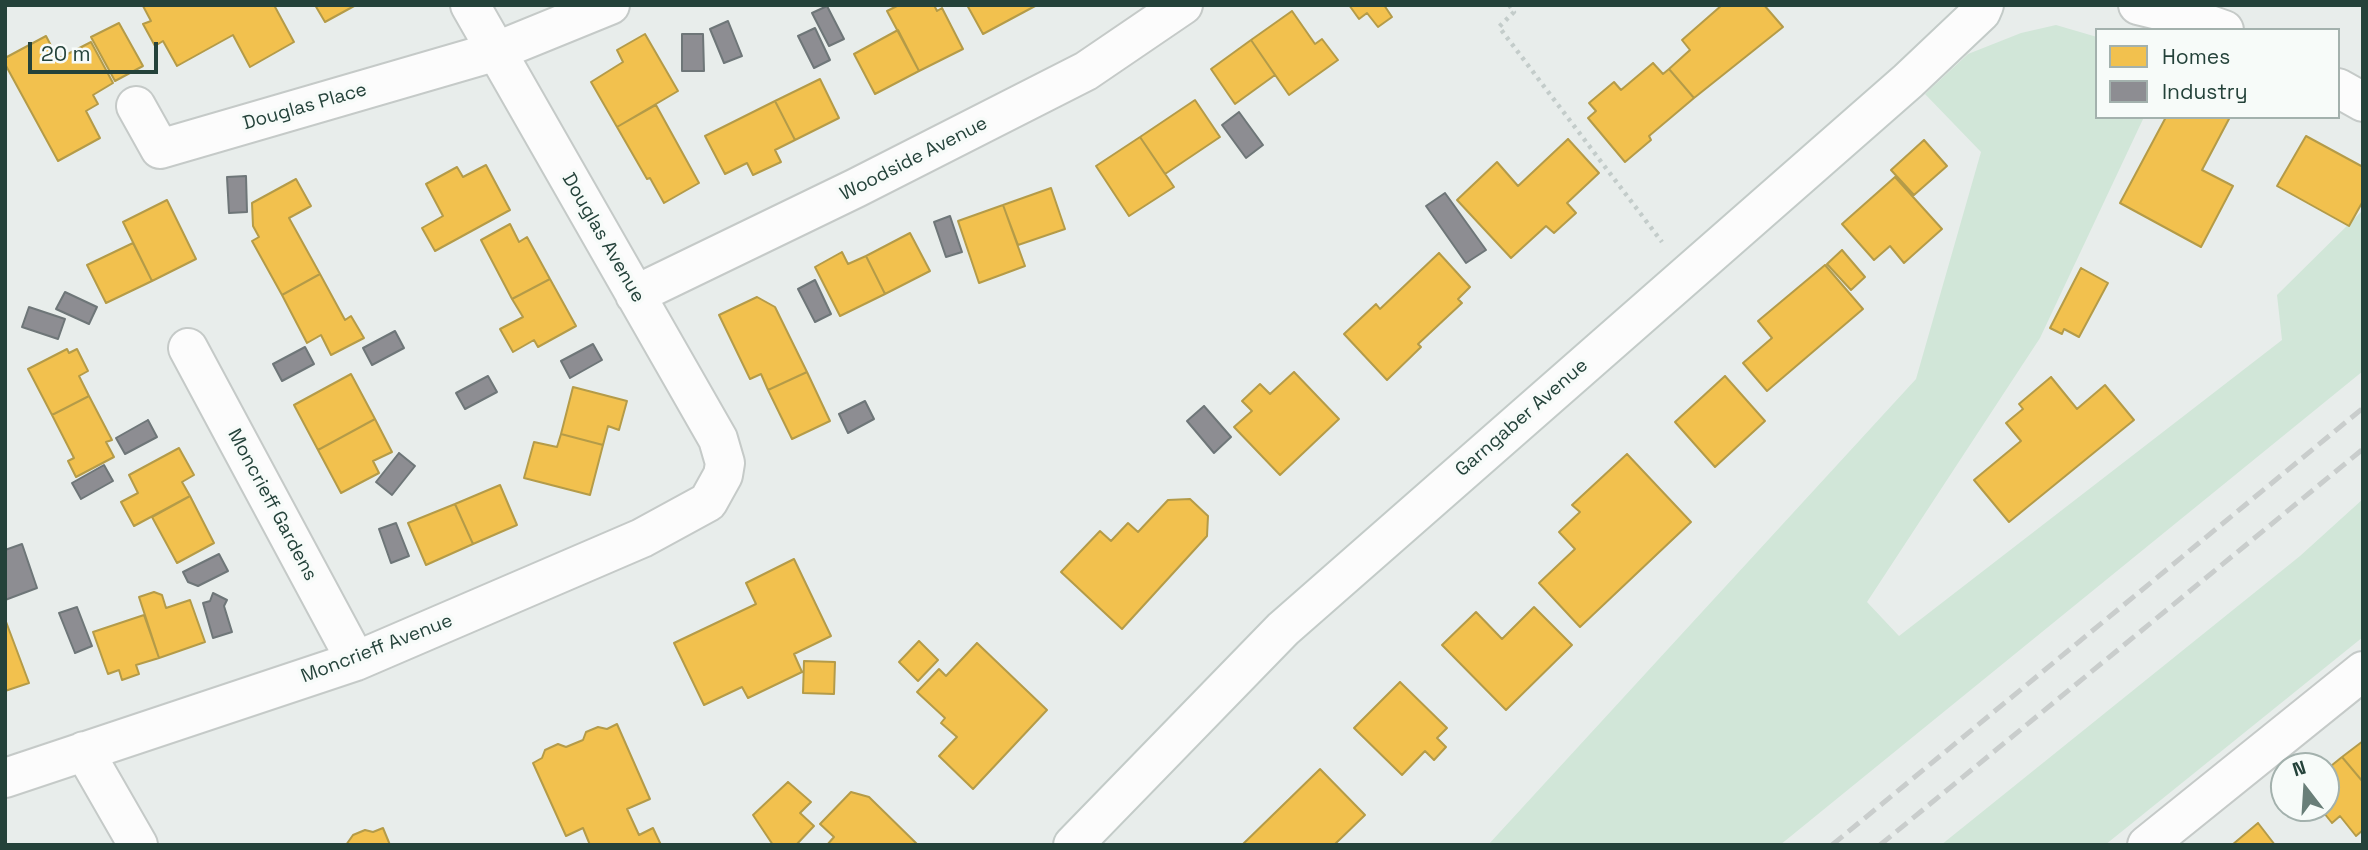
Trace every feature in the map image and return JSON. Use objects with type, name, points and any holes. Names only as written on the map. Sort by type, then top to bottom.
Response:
[{"type":"street","name":"Douglas Avenue","points":[[470,5],[718,439],[725,463],[723,475]]},
{"type":"street","points":[[497,51],[610,5]]},
{"type":"street","name":"Woodside Avenue","points":[[635,295],[856,188],[1086,71],[1183,5]]},
{"type":"street","name":"Garngaber Avenue","points":[[1073,845],[1283,629],[1908,81],[1981,12],[1984,5]]},
{"type":"street","points":[[2138,5],[2218,28]]},
{"type":"street","points":[[2236,28],[2245,5]]},
{"type":"street","name":"Douglas Place","points":[[136,106],[160,149],[497,51]]},
{"type":"street","points":[[2340,89],[2363,102]]},
{"type":"street","name":"Moncrieff Gardens","points":[[188,348],[356,661]]},
{"type":"street","name":"Moncrieff Avenue","points":[[5,778],[356,661],[642,538],[708,502],[723,475]]},
{"type":"street","points":[[2147,845],[2363,671]]},
{"type":"street","points":[[84,751],[138,845]]},
{"type":"path","points":[[1509,5],[1514,12],[1499,27],[1686,274]]},
{"type":"green space","points":[[2056,25],[2095,36],[2095,119],[2143,119],[2040,338],[1867,602],[1899,636],[2282,340],[2277,295],[2363,210],[2363,371],[1780,845],[1488,845],[1916,379],[1981,152],[1925,94],[1968,54],[2021,33]]},
{"type":"green space","points":[[2363,499],[2363,637],[2105,845],[1941,845],[2300,556]]},
{"type":"building: Homes","points":[[274,5],[294,42],[250,67],[233,35],[177,66],[163,41],[155,46],[143,24],[151,21],[143,6]]},
{"type":"building: Homes","points":[[315,5],[356,5],[325,22]]},
{"type":"building: Homes","points":[[899,5],[934,5],[937,11],[942,8],[963,49],[919,71],[887,11]]},
{"type":"building: Homes","points":[[967,5],[1037,5],[983,34]]},
{"type":"building: Homes","points":[[1349,5],[1384,5],[1392,17],[1378,27],[1367,13],[1359,19]]},
{"type":"building: Homes","points":[[1722,5],[1764,5],[1783,27],[1694,98],[1669,69],[1690,50],[1682,40]]},
{"type":"building: Homes","points":[[1292,11],[1315,44],[1322,39],[1338,60],[1289,95],[1251,40]]},
{"type":"building: Homes","points":[[119,23],[143,66],[115,81],[91,37]]},
{"type":"building: Homes","points":[[898,30],[919,71],[875,94],[854,54]]},
{"type":"building: Homes","points":[[645,34],[678,91],[617,127],[591,82],[623,62],[617,50]]},
{"type":"building: Homes","points":[[46,36],[58,59],[91,42],[113,83],[93,95],[98,104],[86,111],[100,138],[58,161],[5,64],[5,58]]},
{"type":"building: Homes","points":[[1251,40],[1275,75],[1235,104],[1211,69]]},
{"type":"building: Homes","points":[[1653,63],[1663,74],[1669,69],[1694,98],[1649,136],[1651,140],[1625,162],[1588,118],[1596,111],[1589,103],[1614,82],[1621,90]]},
{"type":"building: Homes","points":[[820,79],[839,118],[795,140],[775,101]]},
{"type":"building: Homes","points":[[1195,100],[1220,137],[1165,174],[1140,137]]},
{"type":"building: Homes","points":[[775,101],[795,140],[775,150],[781,162],[753,175],[747,163],[725,174],[705,136]]},
{"type":"building: Homes","points":[[656,105],[699,183],[664,203],[617,127]]},
{"type":"building: Homes","points":[[2165,119],[2229,119],[2202,170],[2233,186],[2201,247],[2120,203]]},
{"type":"building: Homes","points":[[2306,136],[2363,167],[2363,201],[2349,226],[2277,186]]},
{"type":"building: Homes","points":[[1140,137],[1174,187],[1129,216],[1096,166]]},
{"type":"building: Homes","points":[[1568,139],[1599,173],[1567,203],[1576,213],[1554,233],[1546,226],[1511,258],[1457,200],[1497,162],[1518,186]]},
{"type":"building: Homes","points":[[1924,140],[1947,166],[1914,195],[1891,170]]},
{"type":"building: Homes","points":[[486,165],[510,210],[435,251],[422,228],[443,216],[426,184],[457,167],[463,177]]},
{"type":"building: Homes","points":[[1895,177],[1942,229],[1904,263],[1890,246],[1874,260],[1842,224]]},
{"type":"building: Homes","points":[[296,179],[311,206],[289,218],[320,274],[282,295],[252,241],[259,237],[253,226],[252,203]]},
{"type":"building: Homes","points":[[1051,188],[1065,229],[1018,245],[1003,205]]},
{"type":"building: Homes","points":[[167,200],[196,259],[152,281],[123,222]]},
{"type":"building: Homes","points":[[1003,205],[1025,266],[979,283],[958,221]]},
{"type":"building: Homes","points":[[510,224],[519,242],[527,237],[550,279],[512,299],[481,240]]},
{"type":"building: Homes","points":[[910,233],[930,271],[885,294],[866,256]]},
{"type":"building: Homes","points":[[133,243],[152,281],[106,303],[87,265]]},
{"type":"building: Homes","points":[[1842,250],[1865,277],[1851,290],[1827,264]]},
{"type":"building: Homes","points":[[842,252],[848,264],[866,256],[885,294],[840,316],[815,267]]},
{"type":"building: Homes","points":[[1439,253],[1470,287],[1458,299],[1462,303],[1418,344],[1421,347],[1387,380],[1344,334],[1376,304],[1380,309]]},
{"type":"building: Homes","points":[[1825,265],[1863,309],[1767,391],[1743,363],[1772,338],[1758,321]]},
{"type":"building: Homes","points":[[2081,268],[2108,283],[2079,337],[2064,329],[2062,334],[2050,328]]},
{"type":"building: Homes","points":[[320,274],[345,320],[351,316],[364,338],[331,355],[321,335],[307,343],[282,295]]},
{"type":"building: Homes","points":[[550,279],[576,326],[538,347],[534,340],[513,352],[500,329],[523,317],[512,299]]},
{"type":"building: Homes","points":[[757,297],[775,307],[807,372],[768,390],[761,374],[750,379],[719,315]]},
{"type":"building: Homes","points":[[67,349],[69,353],[77,349],[88,371],[79,376],[89,396],[52,415],[28,369]]},
{"type":"building: Homes","points":[[807,372],[830,421],[792,439],[768,390]]},
{"type":"building: Homes","points":[[1294,372],[1339,419],[1280,475],[1234,427],[1252,411],[1242,401],[1260,384],[1270,394]]},
{"type":"building: Homes","points":[[351,374],[375,419],[318,450],[294,405]]},
{"type":"building: Homes","points":[[1725,376],[1765,421],[1715,467],[1675,422]]},
{"type":"building: Homes","points":[[2051,377],[2077,409],[2105,385],[2134,420],[2009,522],[1974,480],[2021,441],[2006,423],[2023,409],[2019,404]]},
{"type":"building: Homes","points":[[573,387],[627,401],[619,430],[608,426],[603,445],[561,434]]},
{"type":"building: Homes","points":[[89,396],[112,440],[106,442],[114,457],[76,477],[68,461],[74,458],[52,415]]},
{"type":"building: Homes","points":[[375,419],[392,452],[373,461],[379,473],[341,493],[318,450]]},
{"type":"building: Homes","points":[[561,434],[603,445],[590,495],[524,478],[534,442],[557,447]]},
{"type":"building: Homes","points":[[179,448],[194,475],[182,482],[190,496],[134,526],[121,502],[138,493],[129,475]]},
{"type":"building: Homes","points":[[1627,454],[1691,522],[1580,627],[1539,583],[1575,549],[1559,532],[1580,512],[1572,505]]},
{"type":"building: Homes","points":[[500,485],[517,525],[473,544],[455,504]]},
{"type":"building: Homes","points":[[190,496],[214,543],[177,563],[152,517]]},
{"type":"building: Homes","points":[[1190,499],[1208,516],[1207,536],[1122,629],[1061,572],[1100,531],[1111,541],[1128,523],[1138,532],[1168,500]]},
{"type":"building: Homes","points":[[455,504],[473,544],[426,565],[408,523]]},
{"type":"building: Homes","points":[[794,559],[831,636],[794,654],[802,672],[748,698],[742,687],[704,705],[674,643],[756,604],[746,583]]},
{"type":"building: Homes","points":[[154,592],[162,595],[166,608],[190,600],[205,642],[159,658],[139,597]]},
{"type":"building: Homes","points":[[1534,607],[1572,645],[1506,710],[1442,645],[1476,612],[1502,639]]},
{"type":"building: Homes","points":[[144,615],[159,658],[136,665],[139,674],[122,680],[119,670],[108,674],[93,632]]},
{"type":"building: Homes","points":[[5,619],[29,683],[5,691]]},
{"type":"building: Homes","points":[[919,641],[938,660],[918,681],[899,662]]},
{"type":"building: Homes","points":[[977,643],[1047,710],[973,789],[939,756],[957,737],[941,723],[945,718],[917,692],[939,669],[946,676]]},
{"type":"building: Homes","points":[[804,661],[835,662],[834,694],[803,693]]},
{"type":"building: Homes","points":[[1400,682],[1447,728],[1437,738],[1446,747],[1434,760],[1425,751],[1402,775],[1354,728]]},
{"type":"building: Homes","points":[[617,724],[650,799],[627,809],[639,835],[653,828],[661,845],[590,845],[583,828],[566,836],[533,763],[542,758],[545,750],[558,744],[566,747],[583,740],[586,732],[598,727],[607,729]]},
{"type":"building: Homes","points":[[2363,741],[2363,782],[2342,757]]},
{"type":"building: Homes","points":[[2342,757],[2363,782],[2363,830],[2356,836],[2340,816]]},
{"type":"building: Homes","points":[[1320,769],[1365,815],[1334,845],[1242,845]]},
{"type":"building: Homes","points":[[788,782],[811,802],[800,813],[814,826],[796,845],[773,845],[753,815]]},
{"type":"building: Homes","points":[[851,792],[869,797],[918,845],[827,845],[834,837],[820,824]]},
{"type":"building: Homes","points":[[2258,823],[2275,845],[2232,845]]},
{"type":"building: Homes","points":[[383,828],[390,845],[346,845],[353,835],[365,830],[373,832]]},
{"type":"building: Industry","points":[[827,6],[844,39],[829,46],[812,13]]},
{"type":"building: Industry","points":[[728,21],[742,56],[724,63],[710,29]]},
{"type":"building: Industry","points":[[815,28],[830,60],[814,68],[798,36]]},
{"type":"building: Industry","points":[[682,34],[703,34],[704,71],[682,71]]},
{"type":"building: Industry","points":[[1239,112],[1263,145],[1246,158],[1222,125]]},
{"type":"building: Industry","points":[[246,176],[247,212],[229,213],[227,177]]},
{"type":"building: Industry","points":[[1445,193],[1486,250],[1466,263],[1426,206]]},
{"type":"building: Industry","points":[[950,216],[962,252],[946,257],[934,222]]},
{"type":"building: Industry","points":[[815,280],[831,314],[815,322],[798,289]]},
{"type":"building: Industry","points":[[65,292],[97,307],[89,324],[56,309]]},
{"type":"building: Industry","points":[[29,307],[65,319],[58,339],[22,327]]},
{"type":"building: Industry","points":[[395,331],[404,348],[372,365],[363,348]]},
{"type":"building: Industry","points":[[593,344],[602,360],[570,378],[561,361]]},
{"type":"building: Industry","points":[[305,347],[314,364],[282,381],[273,364]]},
{"type":"building: Industry","points":[[488,376],[497,392],[465,409],[456,393]]},
{"type":"building: Industry","points":[[865,401],[874,419],[848,433],[839,414]]},
{"type":"building: Industry","points":[[1204,406],[1231,437],[1214,453],[1187,421]]},
{"type":"building: Industry","points":[[148,420],[157,437],[125,454],[116,438]]},
{"type":"building: Industry","points":[[399,453],[415,466],[392,495],[376,482]]},
{"type":"building: Industry","points":[[104,465],[113,481],[81,499],[72,483]]},
{"type":"building: Industry","points":[[396,523],[409,556],[391,563],[379,529]]},
{"type":"building: Industry","points":[[22,544],[37,588],[5,600],[5,550]]},
{"type":"building: Industry","points":[[219,554],[228,571],[198,586],[188,582],[183,572]]},
{"type":"building: Industry","points":[[213,593],[227,600],[224,606],[232,632],[213,638],[203,603],[210,601]]},
{"type":"building: Industry","points":[[77,607],[92,646],[75,653],[59,613]]},
{"type":"railway","points":[[1832,845],[2363,408]]},
{"type":"railway","points":[[1880,845],[2363,449]]}]
